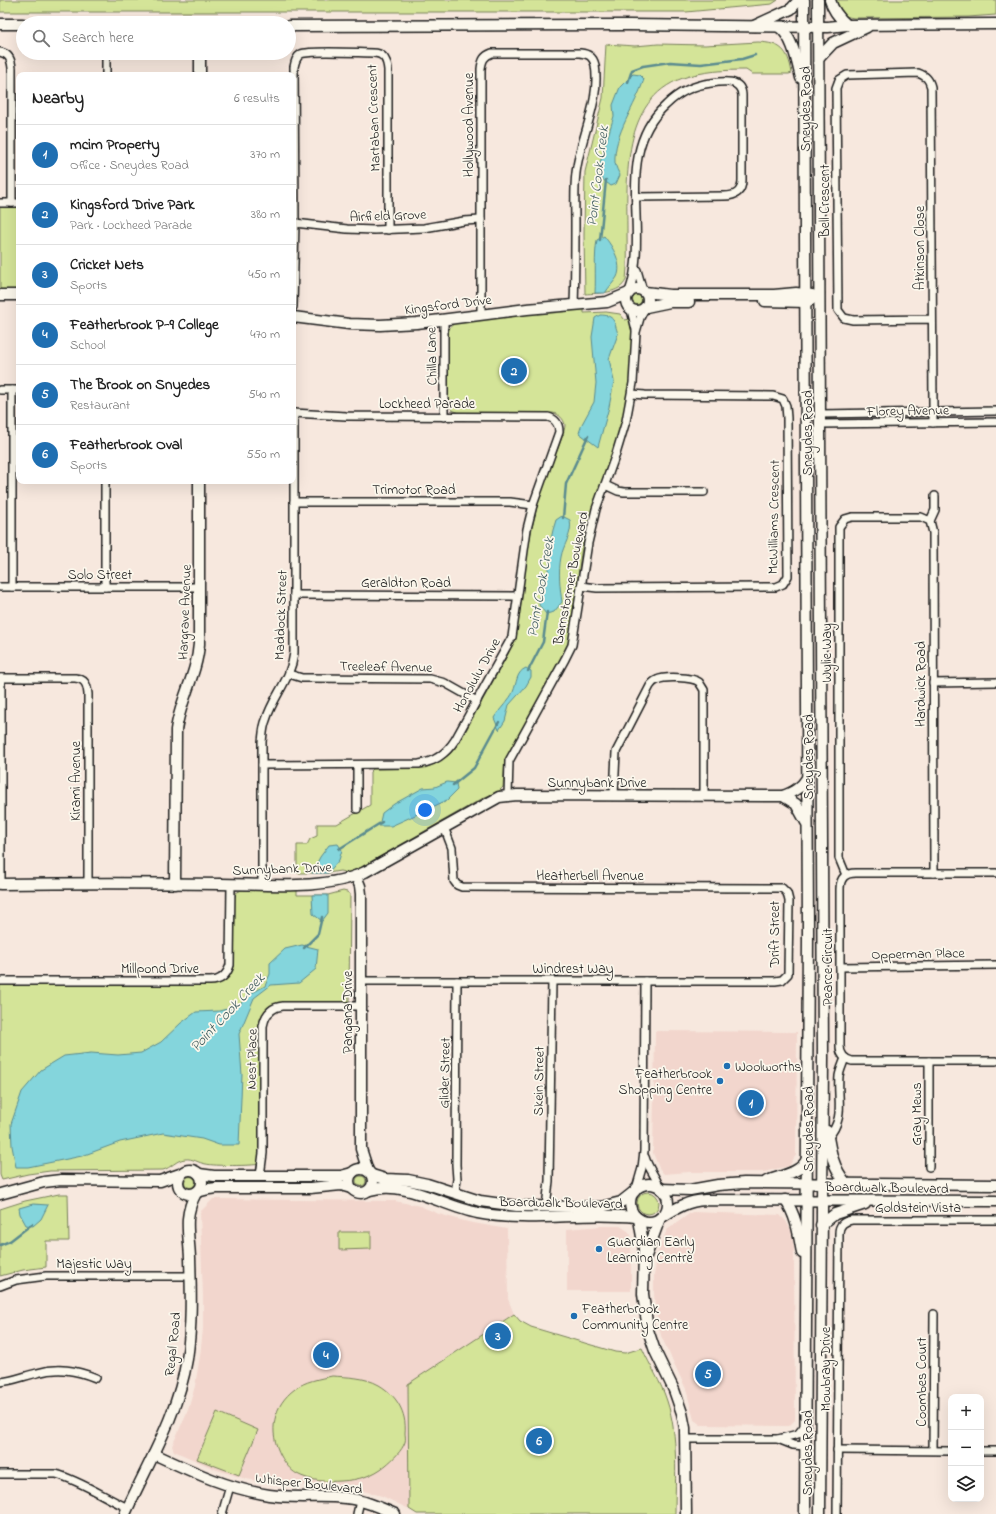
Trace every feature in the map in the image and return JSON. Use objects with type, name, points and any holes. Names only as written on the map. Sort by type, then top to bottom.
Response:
[{"type":"street","points":[[750,27],[791,9],[800,0]]},
{"type":"street","name":"Sneydes Road","points":[[804,0],[808,826],[808,1159],[805,1514]]},
{"type":"street","name":"Sneydes Road","points":[[818,0],[821,419],[822,1089],[825,1142],[821,1225],[820,1514]]},
{"type":"street","points":[[830,0],[836,13],[847,25]]},
{"type":"street","points":[[0,24],[16,24]]},
{"type":"street","points":[[296,26],[613,25],[819,27],[847,25],[996,24]]},
{"type":"street","points":[[819,58],[833,43],[871,25]]},
{"type":"street","points":[[779,27],[784,31],[789,40],[804,90]]},
{"type":"street","points":[[0,52],[10,58],[12,68],[16,203],[0,203]]},
{"type":"street","name":"Martaban Crescent","points":[[296,59],[298,56],[306,53],[377,53],[384,57],[388,65],[388,230]]},
{"type":"street","name":"Hollywood Avenue","points":[[481,315],[481,69],[484,57],[489,54],[496,53],[580,53],[590,56],[594,60],[594,100],[590,119],[579,154],[576,175],[574,305]]},
{"type":"street","points":[[106,60],[106,72]]},
{"type":"street","points":[[200,60],[200,72]]},
{"type":"street","name":"Martaban Crescent","points":[[294,72],[295,60]]},
{"type":"street","name":"Bell Crescent","points":[[924,75],[918,73],[850,74],[842,77],[837,85],[837,303],[840,313],[844,318],[850,320],[932,319]]},
{"type":"street","name":"Atkinson Close","points":[[924,75],[929,80],[931,87],[933,423]]},
{"type":"street","points":[[636,196],[733,196],[737,194],[741,188],[742,180],[742,95],[741,88],[738,84],[728,81],[702,84],[682,92],[664,106],[649,125],[640,146],[637,162],[636,196],[636,268],[626,301],[630,308],[638,312],[646,307],[663,303],[820,297]]},
{"type":"street","name":"Airfield Grove","points":[[296,223],[347,229],[388,230],[424,228],[464,220],[481,220]]},
{"type":"street","points":[[636,268],[648,300],[646,307]]},
{"type":"street","points":[[629,293],[636,289],[644,292],[670,295],[774,295],[806,298]]},
{"type":"street","name":"Kingsford Drive","points":[[296,317],[349,324],[380,325],[417,323],[607,302],[629,293]]},
{"type":"street","points":[[0,295],[16,295]]},
{"type":"street","name":"Kingsford Drive","points":[[607,302],[630,308]]},
{"type":"street","name":"Barnstormer Boulevard","points":[[636,332],[640,318],[646,307]]},
{"type":"street","name":"Barnstormer Boulevard","points":[[508,796],[509,761],[572,644],[580,586],[590,531],[622,439],[632,394],[636,359],[636,332],[630,308]]},
{"type":"street","name":"Chilla Lane","points":[[444,320],[444,417]]},
{"type":"street","points":[[0,390],[15,390],[12,587]]},
{"type":"street","name":"McWilliams Crescent","points":[[580,586],[597,588],[776,587],[783,584],[788,576],[787,413],[786,403],[783,399],[773,396],[632,394]]},
{"type":"street","name":"Florey Avenue","points":[[821,419],[933,412],[996,411]]},
{"type":"street","name":"Lockheed Parade","points":[[296,413],[346,416],[548,417],[553,418],[558,424]]},
{"type":"street","points":[[806,420],[821,419]]},
{"type":"street","name":"Florey Avenue","points":[[821,419],[933,423],[996,422]]},
{"type":"street","name":"Honolulu Drive","points":[[262,765],[408,765],[435,760],[452,746],[510,641],[525,542],[533,505],[557,438],[558,424]]},
{"type":"street","points":[[105,484],[105,587]]},
{"type":"street","name":"Hargrave Avenue","points":[[175,884],[176,730],[180,711],[198,660],[199,644],[199,484]]},
{"type":"street","name":"Maddock Street","points":[[262,884],[263,734],[266,719],[289,674],[294,653],[294,484]]},
{"type":"street","points":[[605,485],[624,492],[704,492]]},
{"type":"street","name":"Hardwick Road","points":[[934,873],[933,533],[930,521],[935,510],[935,496]]},
{"type":"street","name":"Trimotor Road","points":[[294,502],[510,502],[533,505]]},
{"type":"street","name":"Wylie Way","points":[[846,875],[840,858],[839,527],[844,519],[852,517],[922,517],[930,521]]},
{"type":"street","name":"Solo Street","points":[[0,587],[199,587]]},
{"type":"street","name":"Geraldton Road","points":[[294,595],[518,596]]},
{"type":"street","name":"Treeleaf Avenue","points":[[289,674],[302,678],[430,679],[445,683],[477,701]]},
{"type":"street","points":[[0,884],[1,678]]},
{"type":"street","name":"Kirami Avenue","points":[[1,678],[75,678],[84,681],[87,684],[88,883]]},
{"type":"street","points":[[614,796],[616,752],[650,686],[655,681],[660,679],[692,679],[699,682],[704,690],[704,796]]},
{"type":"street","points":[[933,683],[996,682]]},
{"type":"street","points":[[357,765],[357,809]]},
{"type":"street","points":[[783,796],[796,790],[807,778]]},
{"type":"street","points":[[783,796],[793,801],[798,806],[808,826]]},
{"type":"street","name":"Sunnybank Drive","points":[[0,884],[321,883],[356,876],[490,800],[499,797],[783,796]]},
{"type":"street","name":"Heatherbell Avenue","points":[[444,827],[452,848],[454,880],[457,885],[462,887],[784,889]]},
{"type":"street","points":[[846,875],[854,873],[996,873]]},
{"type":"street","name":"Pearce Circuit","points":[[845,1058],[841,1052],[840,1046],[840,886],[842,879],[846,875]]},
{"type":"street","name":"Pangana Drive","points":[[353,1172],[361,1149],[361,894],[356,876]]},
{"type":"street","name":"Millpond Drive","points":[[0,982],[195,982],[218,980],[226,974],[230,965],[231,884]]},
{"type":"street","name":"Drift Street","points":[[784,889],[788,896],[789,914],[789,970],[784,979]]},
{"type":"street","name":"Opperman Place","points":[[840,967],[996,965]]},
{"type":"street","name":"Windrest Way","points":[[361,981],[775,981],[784,979]]},
{"type":"street","name":"Glider Street","points":[[452,1193],[456,1165],[458,981]]},
{"type":"street","name":"Skein Street","points":[[549,1206],[552,981]]},
{"type":"street","points":[[645,981],[644,1151],[642,1168],[630,1202],[631,1207],[638,1218],[644,1242],[643,1294],[648,1330],[655,1351],[668,1376],[678,1401],[683,1422],[685,1439],[686,1514]]},
{"type":"street","points":[[808,1041],[818,1029],[822,999]]},
{"type":"street","name":"Nest Place","points":[[263,1176],[263,1026],[269,1012],[275,1008],[283,1006],[361,1006]]},
{"type":"street","points":[[847,1184],[839,1174],[825,1142],[835,1130],[838,1122],[839,1075],[845,1058],[854,1061],[996,1061]]},
{"type":"street","name":"Gray Mews","points":[[929,1061],[929,1166]]},
{"type":"street","name":"Pangana Drive","points":[[361,1149],[370,1173]]},
{"type":"street","points":[[644,1151],[648,1166],[667,1200],[665,1212],[661,1217],[644,1260]]},
{"type":"street","points":[[759,1184],[799,1168],[806,1163],[808,1159]]},
{"type":"street","points":[[1,1191],[61,1180],[160,1181],[180,1174],[186,1170],[214,1176],[341,1176],[361,1169],[370,1173],[373,1183],[370,1190],[360,1193],[341,1185],[310,1188],[209,1188],[196,1193],[188,1194],[160,1181]]},
{"type":"street","points":[[351,1188],[349,1180],[353,1172]]},
{"type":"street","name":"Boardwalk Boulevard","points":[[370,1173],[386,1180],[417,1182],[480,1201],[501,1205],[609,1206],[621,1202],[635,1190]]},
{"type":"street","points":[[180,1174],[177,1182],[181,1191]]},
{"type":"street","points":[[196,1193],[200,1189],[202,1182],[199,1174]]},
{"type":"street","name":"Boardwalk Boulevard","points":[[661,1189],[690,1190],[724,1184],[822,1183],[996,1185]]},
{"type":"street","points":[[635,1190],[648,1184],[654,1185],[661,1189]]},
{"type":"street","name":"Boardwalk Boulevard","points":[[370,1190],[380,1187],[397,1187],[464,1210],[497,1216],[532,1218],[611,1215],[638,1218]]},
{"type":"street","name":"Regal Road","points":[[126,1511],[154,1454],[175,1406],[185,1372],[190,1332],[190,1276],[188,1213],[181,1191]]},
{"type":"street","name":"Regal Road","points":[[188,1213],[196,1193]]},
{"type":"street","name":"Boardwalk Boulevard","points":[[661,1217],[677,1207],[698,1200],[996,1201]]},
{"type":"street","points":[[784,1200],[794,1217],[807,1274]]},
{"type":"street","points":[[821,1225],[835,1214],[877,1201]]},
{"type":"street","points":[[638,1218],[650,1222],[661,1217]]},
{"type":"street","name":"Goldstein Vista","points":[[841,1225],[847,1221],[853,1220],[996,1220]]},
{"type":"street","name":"Mowbray Drive","points":[[837,1514],[839,1233],[841,1225]]},
{"type":"street","name":"Majestic Way","points":[[0,1286],[16,1280],[46,1276],[190,1276]]},
{"type":"street","name":"Coombes Court","points":[[934,1314],[934,1450]]},
{"type":"street","points":[[0,1382],[14,1380],[51,1370],[76,1371],[96,1378]]},
{"type":"street","points":[[685,1439],[778,1439],[798,1434],[806,1424]]},
{"type":"street","points":[[778,1439],[796,1446],[805,1446],[812,1440],[821,1428]]},
{"type":"street","points":[[837,1450],[948,1450]]},
{"type":"street","points":[[984,1451],[996,1451]]},
{"type":"street","name":"Whisper Boulevard","points":[[154,1454],[203,1477],[230,1486],[271,1495],[346,1498],[380,1507],[395,1514]]},
{"type":"street","points":[[0,1474],[47,1474],[64,1476],[126,1511]]},
{"type":"street","points":[[222,1514],[230,1486]]},
{"type":"street","points":[[357,1514],[360,1501]]},
{"type":"shaded area","name":"Featherbrook Shopping Centre","points":[[655,1031],[797,1032],[796,1155],[789,1166],[763,1172],[689,1172],[664,1174],[659,1168],[653,1153]]},
{"type":"shaded area","points":[[213,1199],[395,1201],[420,1206],[439,1214],[468,1222],[507,1229],[508,1299],[514,1314],[408,1384],[409,1509],[382,1496],[356,1489],[331,1486],[283,1485],[246,1479],[217,1470],[174,1451],[172,1446],[188,1410],[195,1386],[200,1356],[203,1329],[203,1297],[200,1212]]},
{"type":"shaded area","points":[[692,1212],[780,1215],[786,1221],[791,1230],[794,1249],[795,1420],[789,1426],[701,1425],[694,1420],[686,1389],[661,1336],[655,1307],[654,1292],[654,1275],[659,1249],[667,1230]]},
{"type":"shaded area","name":"Guardian Early Learning Centre","points":[[620,1226],[631,1235],[631,1291],[567,1291],[567,1229]]},
{"type":"green space","points":[[0,0],[778,0],[772,4],[686,12],[0,12]]},
{"type":"green space","points":[[833,0],[996,0],[996,15],[968,17],[854,18],[846,16],[840,12]]},
{"type":"green space","points":[[758,42],[772,44],[782,49],[786,53],[792,73],[752,74],[746,70],[738,70],[714,71],[698,74],[683,78],[663,89],[648,104],[638,122],[628,165],[626,280],[623,285],[614,290],[603,293],[585,294],[585,172],[603,98],[606,44],[635,46],[658,44],[705,45]]},
{"type":"green space","points":[[0,207],[16,207],[16,291],[0,291]]},
{"type":"green space","points":[[637,295],[642,300],[637,305],[632,300]]},
{"type":"green space","points":[[584,308],[584,313],[606,312],[620,314],[625,320],[630,319],[632,356],[627,396],[619,433],[586,529],[579,569],[573,622],[567,647],[505,760],[503,787],[498,792],[485,797],[358,869],[348,873],[340,871],[328,873],[295,872],[297,867],[297,845],[307,845],[310,839],[317,836],[317,824],[337,824],[370,805],[370,772],[373,769],[425,768],[437,763],[450,754],[458,745],[509,652],[516,632],[528,549],[534,520],[541,491],[562,438],[565,425],[561,417],[553,413],[460,413],[452,410],[448,403],[448,333],[450,327],[455,323],[526,313]]},
{"type":"green space","points":[[243,889],[297,889],[297,895],[328,895],[343,891],[350,894],[349,1002],[278,1003],[267,1008],[261,1018],[260,1164],[210,1165],[191,1159],[185,1159],[163,1170],[50,1171],[2,1180],[0,1175],[0,985],[218,984],[228,978],[234,967],[234,900],[236,893]]},
{"type":"green space","points":[[361,1176],[366,1181],[361,1186],[356,1181]]},
{"type":"green space","points":[[188,1177],[192,1177],[194,1178],[194,1186],[188,1187],[185,1184],[185,1180]]},
{"type":"green space","points":[[345,1178],[345,1182],[282,1184],[281,1180]]},
{"type":"green space","points":[[206,1179],[279,1180],[279,1185],[205,1186]]},
{"type":"green space","points":[[648,1192],[656,1195],[659,1203],[656,1211],[648,1214],[640,1211],[637,1203],[640,1195]]},
{"type":"green space","points":[[59,1194],[68,1194],[69,1241],[46,1241],[46,1267],[23,1270],[0,1276],[0,1209],[25,1201]]},
{"type":"green space","points":[[339,1232],[371,1232],[371,1249],[339,1250]]},
{"type":"green space","points":[[514,1314],[520,1321],[531,1327],[615,1352],[625,1353],[642,1348],[662,1387],[671,1415],[676,1457],[675,1514],[417,1514],[409,1509],[408,1384]]},
{"type":"green space","points":[[332,1376],[350,1377],[374,1382],[391,1394],[402,1411],[405,1425],[405,1442],[402,1449],[381,1469],[365,1477],[353,1480],[335,1481],[307,1478],[297,1474],[286,1464],[277,1447],[274,1428],[275,1420],[277,1411],[288,1395],[303,1384]]},
{"type":"green space","points":[[217,1412],[258,1430],[239,1475],[197,1459]]},
{"type":"water","points":[[633,74],[640,75],[644,79],[621,131],[615,152],[615,163],[620,175],[616,184],[611,186],[602,179],[599,166],[614,116],[613,105],[620,87]]},
{"type":"water","points":[[604,236],[611,245],[616,256],[619,272],[605,293],[595,293],[597,240]]},
{"type":"water","points":[[600,315],[609,316],[613,320],[618,334],[609,359],[614,381],[609,407],[598,447],[579,433],[582,424],[594,402],[596,383],[592,337],[595,318]]},
{"type":"water","points":[[562,516],[570,520],[571,525],[560,563],[562,602],[554,612],[546,614],[539,605],[540,592],[550,564],[549,548],[553,530],[556,520]]},
{"type":"water","points":[[526,668],[531,671],[531,677],[526,686],[509,705],[505,721],[499,730],[494,718],[512,695],[520,672]]},
{"type":"water","points":[[447,782],[456,783],[457,790],[447,800],[391,826],[379,826],[382,813],[394,804],[423,788],[435,787]]},
{"type":"water","points":[[338,844],[342,850],[339,860],[328,873],[312,873],[320,857],[329,845]]},
{"type":"water","points":[[312,895],[328,895],[328,913],[322,921],[313,914]]},
{"type":"water","points":[[302,945],[318,949],[316,969],[299,983],[271,985],[254,998],[239,1034],[242,1075],[239,1145],[219,1145],[202,1139],[163,1133],[120,1142],[82,1156],[28,1167],[16,1167],[12,1146],[11,1124],[22,1092],[41,1070],[64,1056],[91,1053],[118,1055],[141,1053],[161,1042],[181,1023],[196,1012],[219,1011],[238,1006],[250,994],[265,986],[270,974],[270,963],[285,949]]},
{"type":"water","points":[[33,1204],[48,1205],[41,1219],[33,1226],[26,1225],[20,1214],[19,1208]]},
{"type":"waterway","name":"Point Cook Creek","points":[[628,82],[632,70],[643,66],[670,62],[701,64],[742,59],[755,55]]},
{"type":"waterway","name":"Point Cook Creek","points":[[600,240],[606,180]]},
{"type":"waterway","name":"Point Cook Creek","points":[[563,518],[566,484],[588,436]]},
{"type":"waterway","name":"Point Cook Creek","points":[[528,671],[543,642],[547,612]]},
{"type":"waterway","name":"Point Cook Creek","points":[[453,785],[474,768],[499,722]]},
{"type":"waterway","name":"Point Cook Creek","points":[[339,849],[382,822]]},
{"type":"waterway","name":"Point Cook Creek","points":[[304,948],[318,934],[322,917]]},
{"type":"waterway","name":"Point Cook Creek","points":[[0,1245],[10,1241],[32,1224]]},
{"type":"place","name":"Kingsford Drive Park","points":[[514,371]]},
{"type":"place","name":"Woolworths","points":[[727,1066]]},
{"type":"place","name":"Featherbrook Shopping Centre","points":[[720,1081]]},
{"type":"place","name":"mcim Property","points":[[751,1103]]},
{"type":"place","name":"Guardian Early Learning Centre","points":[[599,1249]]},
{"type":"place","name":"Featherbrook Community Centre","points":[[574,1316]]},
{"type":"place","name":"Cricket Nets","points":[[498,1336]]},
{"type":"place","name":"Featherbrook P-9 College","points":[[326,1355]]},
{"type":"place","name":"The Brook on Snyedes","points":[[708,1374]]},
{"type":"place","name":"Featherbrook Oval","points":[[539,1441]]}]
